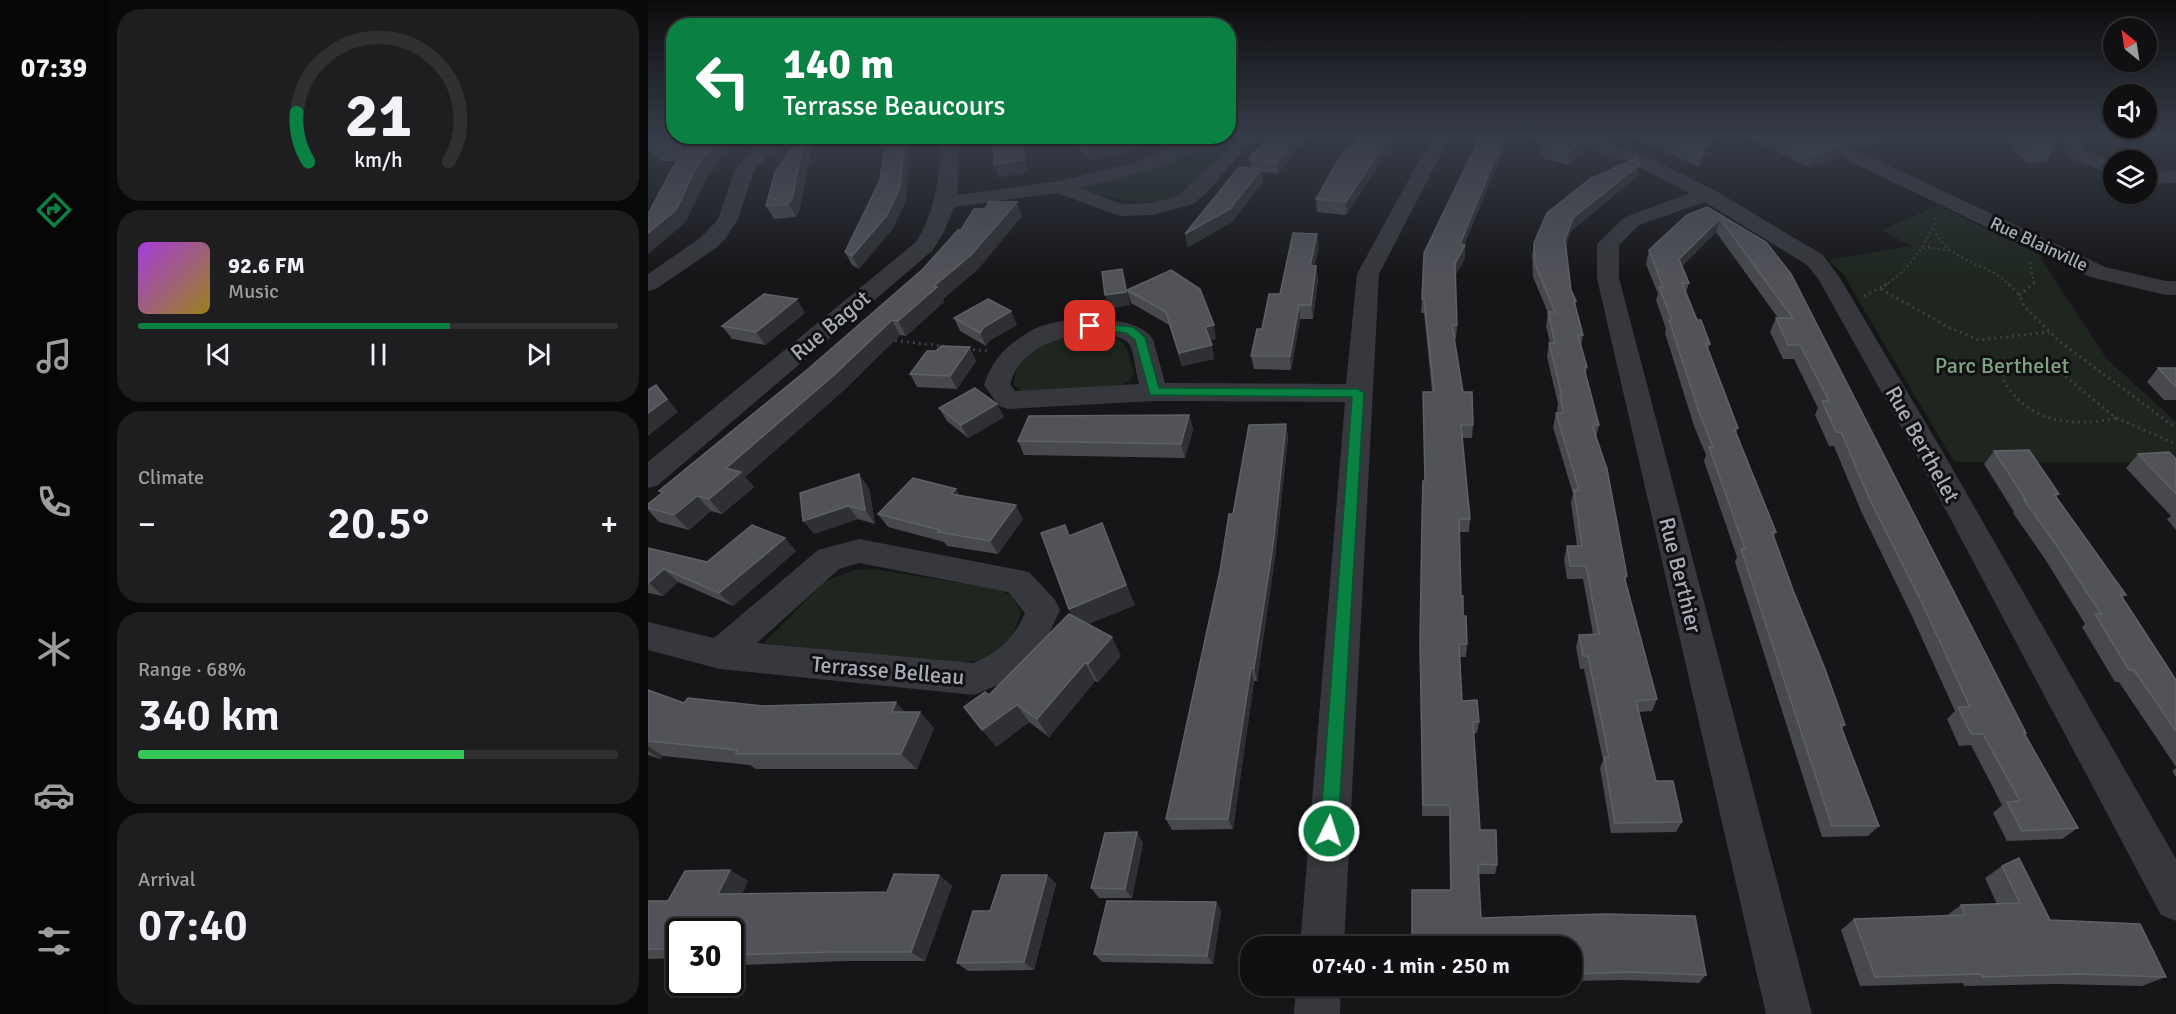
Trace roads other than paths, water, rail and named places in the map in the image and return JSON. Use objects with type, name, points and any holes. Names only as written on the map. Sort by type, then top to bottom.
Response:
[{"type":"street","points":[[648,284],[708,243],[718,233],[728,219],[740,182]]},
{"type":"street","name":"Rue Bagot","points":[[648,478],[924,246],[938,226],[947,202],[948,182]]},
{"type":"street","points":[[947,202],[1059,187],[1078,182]]},
{"type":"street","points":[[1059,187],[1120,210],[1152,209],[1186,200],[1206,182]]},
{"type":"street","points":[[1323,936],[1358,393],[1368,274],[1417,182]]},
{"type":"street","name":"Rue Berthelet","points":[[1684,182],[1707,194],[1815,260],[1841,300],[1930,454],[2176,900]]},
{"type":"street","name":"Rue Blainville","points":[[1909,182],[2098,272],[2166,288],[2176,288]]},
{"type":"street","name":"Rue Berthier","points":[[1707,194],[1632,221],[1608,244],[1608,278],[1789,1014]]},
{"type":"street","points":[[1154,392],[1141,339],[1129,330],[1090,326],[1061,329],[1037,337],[1003,366],[997,386],[1008,400],[1154,392],[1358,393]]},
{"type":"street","name":"Terrasse Belleau","points":[[648,636],[720,654],[974,679],[1005,667],[1027,646],[1043,610],[1018,581],[859,551],[829,560],[720,654]]},
{"type":"street","points":[[1317,1014],[1318,996]]},
{"type":"park label","name":"Parc Berthelet","points":[[2002,365]]}]
